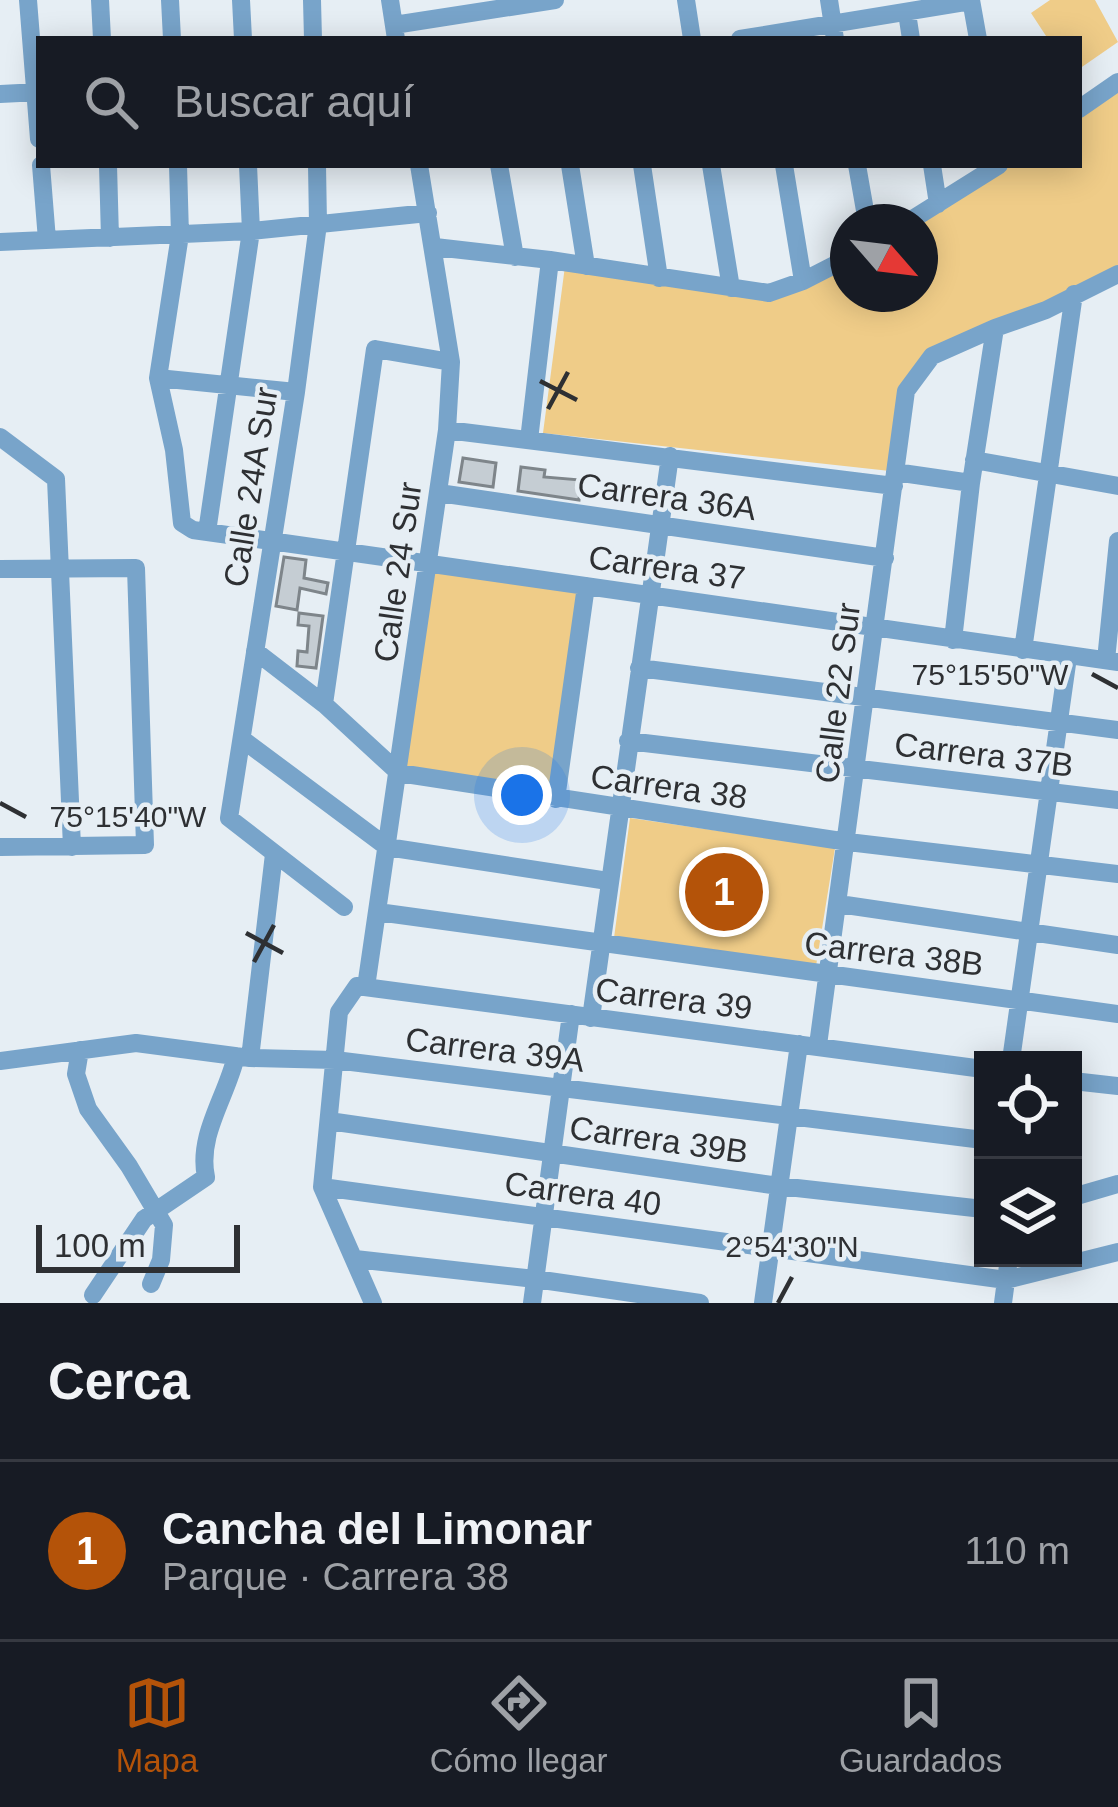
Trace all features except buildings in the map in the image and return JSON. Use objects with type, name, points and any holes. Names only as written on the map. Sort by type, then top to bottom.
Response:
[{"type":"street","points":[[28,0],[36,82]]},
{"type":"street","points":[[100,0],[102,36]]},
{"type":"street","points":[[170,0],[172,36]]},
{"type":"street","points":[[241,0],[243,36]]},
{"type":"street","points":[[312,0],[313,36]]},
{"type":"street","points":[[390,0],[395,32],[555,0]]},
{"type":"street","points":[[686,0],[692,36]]},
{"type":"street","points":[[829,0],[834,32]]},
{"type":"street","points":[[778,36],[834,32],[971,0],[977,36]]},
{"type":"street","points":[[907,13],[911,36]]},
{"type":"street","points":[[1082,107],[1118,82]]},
{"type":"street","points":[[0,94],[36,92]]},
{"type":"street","points":[[41,168],[47,240]]},
{"type":"street","points":[[108,168],[110,238]]},
{"type":"street","points":[[178,168],[180,235],[158,378],[174,450],[182,523],[207,532],[250,231],[248,168]]},
{"type":"street","name":"Calle 24A Sur","points":[[274,854],[229,818],[296,392],[318,224],[316,168]]},
{"type":"street","name":"Calle 24 Sur","points":[[322,1187],[339,1012],[361,987],[378,912],[447,430],[451,362],[419,168]]},
{"type":"street","points":[[500,168],[515,257]]},
{"type":"street","points":[[570,168],[586,266]]},
{"type":"street","points":[[642,168],[659,278]]},
{"type":"street","points":[[711,168],[731,288]]},
{"type":"street","points":[[784,168],[803,281]]},
{"type":"street","points":[[858,168],[864,204]]},
{"type":"street","points":[[932,168],[938,203],[994,168]]},
{"type":"street","points":[[0,242],[250,231],[428,213]]},
{"type":"street","points":[[435,247],[769,293],[830,267]]},
{"type":"street","points":[[529,440],[550,260]]},
{"type":"street","points":[[953,640],[995,328],[1046,310],[1118,274]]},
{"type":"street","points":[[1022,650],[1074,294]]},
{"type":"street","name":"Calle 22 Sur","points":[[763,1303],[788,1117],[828,975],[906,391],[932,356],[995,328]]},
{"type":"street","points":[[324,704],[375,350],[451,362]]},
{"type":"street","points":[[158,378],[296,392]]},
{"type":"street","points":[[447,430],[971,484]]},
{"type":"street","points":[[0,437],[56,479],[72,847]]},
{"type":"street","points":[[591,1018],[670,456]]},
{"type":"street","points":[[974,460],[1118,486]]},
{"type":"street","name":"Carrera 36A","points":[[440,493],[885,558]]},
{"type":"street","name":"Carrera 37","points":[[207,532],[1112,661]]},
{"type":"street","points":[[1112,661],[1118,542]]},
{"type":"street","points":[[0,569],[136,568],[146,845],[0,846]]},
{"type":"street","points":[[556,800],[586,586]]},
{"type":"street","points":[[255,651],[324,704],[399,773]]},
{"type":"street","points":[[1012,1051],[1068,657]]},
{"type":"street","points":[[639,668],[1118,730]]},
{"type":"street","points":[[242,740],[387,847],[608,881]]},
{"type":"street","name":"Carrera 37B","points":[[628,741],[1118,800]]},
{"type":"street","name":"Carrera 38","points":[[399,773],[848,842],[1118,874]]},
{"type":"street","points":[[93,1295],[134,1231],[156,1208],[206,1177],[203,1145],[243,1057],[274,854],[344,907]]},
{"type":"street","points":[[838,904],[1118,945]]},
{"type":"street","name":"Carrera 38B","points":[[378,912],[1118,1014]]},
{"type":"street","name":"Carrera 39","points":[[361,987],[974,1068]]},
{"type":"street","points":[[532,1303],[571,1014]]},
{"type":"street","name":"Carrera 39A","points":[[0,1060],[136,1043],[243,1057],[334,1060],[974,1139]]},
{"type":"street","points":[[80,1050],[76,1074],[88,1109],[164,1225],[164,1242],[151,1284]]},
{"type":"street","points":[[1082,1082],[1118,1086]]},
{"type":"street","name":"Carrera 39B","points":[[328,1121],[779,1186],[974,1208]]},
{"type":"street","points":[[1082,1194],[1118,1184]]},
{"type":"street","points":[[322,1187],[373,1303]]},
{"type":"street","name":"Carrera 40","points":[[322,1187],[1006,1280],[1118,1252]]},
{"type":"street","points":[[355,1258],[700,1303]]},
{"type":"street","points":[[1003,1303],[1008,1267]]},
{"type":"shaded area","points":[[1050,0],[1095,0],[1118,42],[1082,67],[1082,36],[1046,36],[1031,13]]},
{"type":"shaded area","points":[[1118,84],[1118,271],[933,353],[900,390],[890,471],[543,433],[565,266],[737,293],[830,268],[830,312],[938,312],[938,209],[998,168],[1082,168],[1082,109]]},
{"type":"shaded area","points":[[430,570],[581,591],[552,793],[404,768]]},
{"type":"shaded area","points":[[630,818],[835,848],[816,966],[614,938]]},
{"type":"place","name":"Cancha del Limonar","points":[[724,892]]}]
